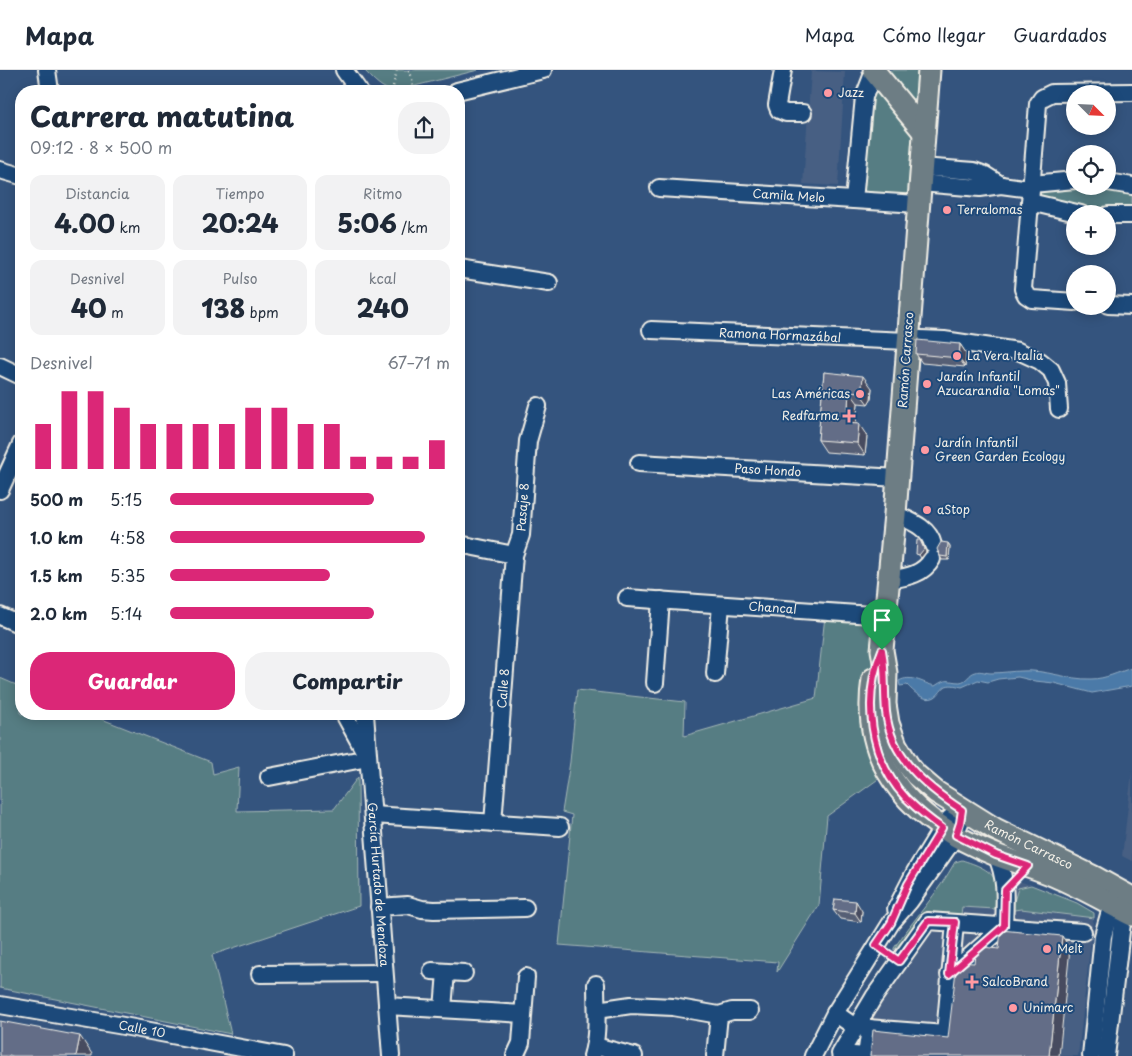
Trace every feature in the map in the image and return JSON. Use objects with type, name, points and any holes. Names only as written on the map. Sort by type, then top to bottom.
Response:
[{"type":"main road","points":[[874,70],[924,132]]},
{"type":"main road","name":"Ramón Carrasco","points":[[929,70],[890,580],[882,650],[874,677],[871,697],[872,723],[879,752],[897,788],[914,806],[949,832],[996,855],[1064,880],[1126,907]]},
{"type":"main road","name":"Ramón Carrasco","points":[[882,650],[886,673],[886,714],[896,745],[916,776],[962,810],[995,830],[1080,870],[1126,907]]},
{"type":"street","points":[[47,70],[49,85]]},
{"type":"street","points":[[344,70],[355,85]]},
{"type":"street","points":[[465,89],[543,70]]},
{"type":"street","points":[[783,70],[777,105],[779,110],[803,113]]},
{"type":"street","points":[[854,200],[864,97],[874,70]]},
{"type":"street","points":[[1066,301],[1032,299],[1024,292],[1022,286],[1037,108],[1042,98],[1052,93],[1132,92]]},
{"type":"street","points":[[0,170],[15,174]]},
{"type":"street","name":"Camila Melo","points":[[659,188],[854,200],[974,171],[1001,185],[1031,192]]},
{"type":"street","points":[[1031,192],[1066,182]]},
{"type":"street","points":[[1116,183],[1132,186]]},
{"type":"street","points":[[1031,192],[1066,207]]},
{"type":"street","points":[[1116,215],[1132,215]]},
{"type":"street","points":[[465,270],[549,283]]},
{"type":"street","points":[[1116,305],[1132,306]]},
{"type":"street","name":"Ramona Hormazábal","points":[[651,330],[908,342],[922,339],[944,340],[1018,351],[1040,361],[1051,370],[1056,383],[1059,409]]},
{"type":"street","points":[[0,366],[15,373]]},
{"type":"street","name":"Pasaje 8","points":[[514,555],[520,535],[528,441],[538,406]]},
{"type":"street","points":[[0,490],[15,457]]},
{"type":"street","name":"Paso Hondo","points":[[639,462],[898,478]]},
{"type":"street","points":[[890,580],[914,576],[928,565],[933,552],[931,537],[918,525],[895,514]]},
{"type":"street","points":[[465,545],[514,555]]},
{"type":"street","name":"Calle 8","points":[[492,823],[514,555]]},
{"type":"street","name":"Chancal","points":[[627,598],[886,616]]},
{"type":"street","points":[[655,683],[661,600]]},
{"type":"street","points":[[715,674],[721,605]]},
{"type":"street","points":[[0,616],[15,623]]},
{"type":"street","points":[[269,777],[368,758],[347,720]]},
{"type":"street","name":"García Hurtado de Mendoza","points":[[365,720],[391,1056]]},
{"type":"street","points":[[813,1056],[835,1013],[891,923],[908,884],[949,832],[951,817],[962,810]]},
{"type":"street","points":[[372,815],[560,827]]},
{"type":"street","points":[[949,974],[1004,926],[1005,890],[1003,874],[996,855]]},
{"type":"street","points":[[1005,890],[1028,866]]},
{"type":"street","points":[[379,907],[408,905],[434,910],[525,908]]},
{"type":"street","points":[[1091,1056],[1103,936],[1126,907]]},
{"type":"street","points":[[1106,1056],[1122,923],[1126,907]]},
{"type":"street","points":[[862,1027],[899,961],[928,921],[1083,932]]},
{"type":"street","points":[[835,1013],[862,1027],[945,1034],[955,922]]},
{"type":"street","points":[[876,945],[899,961]]},
{"type":"street","points":[[260,974],[384,972]]},
{"type":"street","points":[[443,1009],[439,972],[464,973]]},
{"type":"street","points":[[515,1056],[521,1043],[526,977]]},
{"type":"street","points":[[596,984],[597,1010],[593,1051],[634,1056]]},
{"type":"street","points":[[597,1010],[632,1005],[650,1005],[673,1007],[719,1016],[732,1011],[750,1011]]},
{"type":"street","name":"Calle 10","points":[[0,1006],[128,1027],[284,1056]]},
{"type":"street","points":[[386,1006],[523,1014]]},
{"type":"street","points":[[715,1056],[719,1016]]},
{"type":"path","points":[[393,85],[396,70]]},
{"type":"path","points":[[409,70],[413,85]]},
{"type":"shaded area","points":[[811,71],[845,72],[838,186],[803,184]]},
{"type":"shaded area","points":[[1132,668],[1132,686],[1092,693],[1054,683],[1018,677],[988,682],[978,680],[962,687],[948,685],[935,697],[927,698],[919,696],[907,685],[900,686],[899,681],[908,678],[935,686],[945,681],[963,681],[979,671],[991,673],[1030,671],[1082,679],[1096,679]]},
{"type":"shaded area","points":[[1132,772],[1132,861],[1122,856]]},
{"type":"shaded area","points":[[962,860],[1053,893],[1094,913],[1078,1056],[831,1056],[894,948],[913,921],[931,901],[955,862]]},
{"type":"green space","points":[[364,70],[478,70],[419,85],[381,85]]},
{"type":"green space","points":[[890,70],[921,70],[909,196],[866,193],[863,187],[869,106],[874,90]]},
{"type":"green space","points":[[1066,187],[1066,195],[1116,195],[1116,187],[1132,190],[1132,208],[1116,209],[1116,205],[1062,204],[1039,198],[1036,189]]},
{"type":"green space","points":[[825,616],[874,619],[873,683],[888,772],[827,816],[819,905],[777,972],[778,962],[559,945],[572,815],[562,812],[570,762],[577,690],[685,702],[684,736],[816,698]]},
{"type":"green space","points":[[0,678],[15,684],[15,720],[104,720],[211,762],[213,774],[239,767],[237,811],[334,809],[358,777],[359,906],[212,955],[231,1034],[0,988]]},
{"type":"green space","points":[[962,860],[983,868],[992,875],[996,885],[995,909],[962,907],[961,915],[931,913],[919,922],[894,950],[955,862]]},
{"type":"green space","points":[[1031,885],[1077,903],[1094,913],[1094,918],[1021,909],[1014,910],[1013,920],[1009,919],[1018,888]]},
{"type":"building","points":[[917,340],[960,344],[959,358],[916,354]]},
{"type":"building","points":[[824,372],[863,376],[862,387],[859,392],[849,391],[847,423],[859,424],[857,443],[818,440]]},
{"type":"building","points":[[917,540],[920,540],[924,549],[919,555],[916,554]]},
{"type":"building","points":[[941,542],[948,543],[947,557],[940,556],[937,549]]},
{"type":"building","points":[[835,899],[856,901],[855,913],[833,910]]},
{"type":"building","name":"Unimarc","points":[[1001,930],[1062,936],[1049,1056],[870,1056],[873,1030],[948,1038],[957,962],[974,963],[976,946],[999,949]]},
{"type":"building","points":[[0,1021],[80,1036],[76,1056],[0,1056]]},
{"type":"place","name":"Jazz","points":[[828,93]]},
{"type":"place","name":"Terralomas","points":[[947,210]]},
{"type":"place","name":"La Vera Italia","points":[[957,356]]},
{"type":"place","name":"Jardín Infantil Azucarandia \"Lomas\"","points":[[927,384]]},
{"type":"place","name":"Las Américas","points":[[860,394]]},
{"type":"place","name":"Redfarma","points":[[849,416]]},
{"type":"place","name":"Jardín Infantil Green Garden Ecology","points":[[925,450]]},
{"type":"place","name":"aStop","points":[[927,510]]},
{"type":"place","name":"Melt","points":[[1047,949]]},
{"type":"place","name":"SalcoBrand","points":[[972,982]]},
{"type":"place","name":"Unimarc","points":[[1013,1008]]},
{"type":"route","points":[[882,650],[886,673],[885,704],[888,723],[896,745],[908,766],[925,784],[962,810],[956,835],[996,855],[1028,866],[1005,890],[1004,926],[949,974],[955,922],[928,921],[899,961],[876,945],[891,923],[901,897],[942,828],[914,806],[897,788],[879,752],[872,723],[871,697],[876,667],[882,650]]}]
